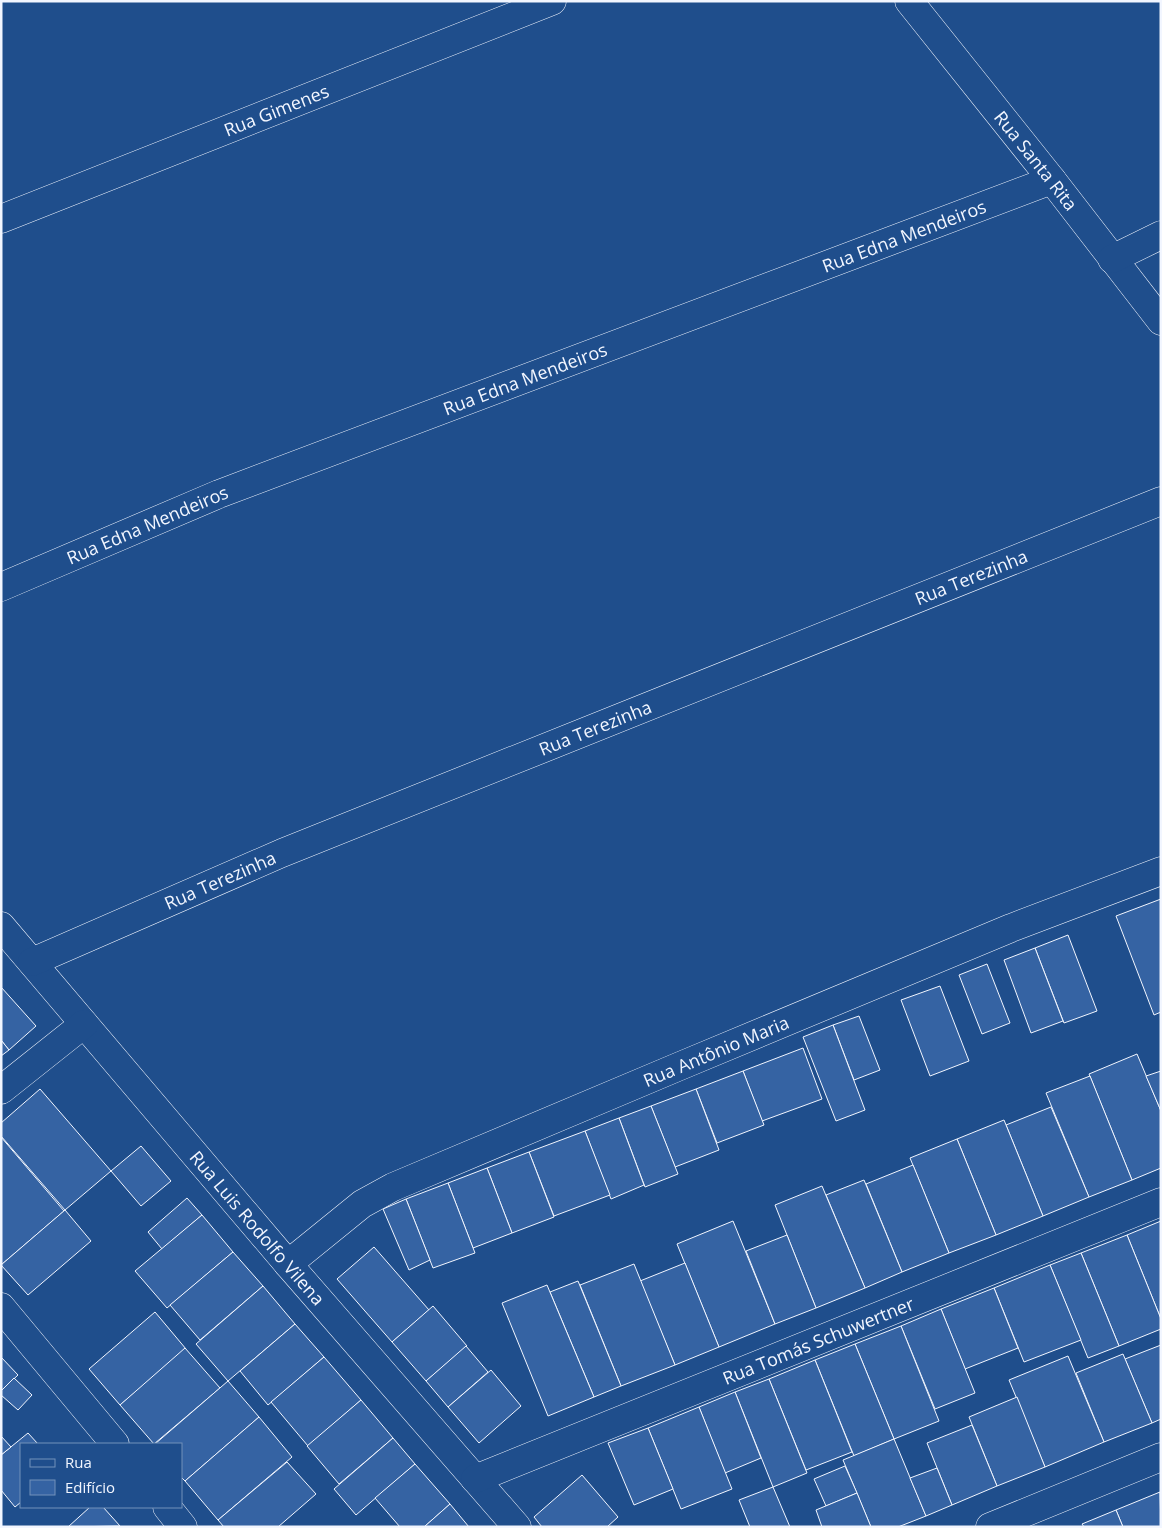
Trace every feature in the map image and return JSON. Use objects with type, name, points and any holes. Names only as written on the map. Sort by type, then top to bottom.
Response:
[{"type":"street","name":"Rua Gimenes","points":[[1,219],[552,1]]},
{"type":"street","name":"Rua Santa Rita","points":[[909,1],[1052,180],[1161,321]]},
{"type":"street","name":"Rua Edna Mendeiros","points":[[1,587],[219,494],[1052,180]]},
{"type":"street","points":[[1112,259],[1161,235]]},
{"type":"street","name":"Rua Terezinha","points":[[32,962],[282,853],[1161,501]]},
{"type":"street","name":"Rua Antônio Maria","points":[[288,1264],[362,1204],[393,1187],[1011,928],[1161,871]]},
{"type":"street","name":"Rua Luis Rodolfo Vilena","points":[[1,926],[288,1264],[517,1527]]},
{"type":"street","points":[[1,1090],[84,1024]]},
{"type":"street","name":"Rua Tomás Schuwertner","points":[[475,1479],[1161,1202]]},
{"type":"street","points":[[1,1307],[114,1443]]},
{"type":"street","points":[[990,1527],[1161,1457]]},
{"type":"street","points":[[168,1508],[184,1527]]},
{"type":"building","points":[[1161,899],[1161,1012],[1154,1015],[1116,916]]},
{"type":"building","points":[[1068,935],[1097,1011],[1064,1023],[1035,948]]},
{"type":"building","points":[[1035,948],[1063,1021],[1031,1033],[1004,960]]},
{"type":"building","points":[[987,964],[1010,1023],[982,1034],[959,975]]},
{"type":"building","points":[[940,986],[969,1061],[930,1076],[901,1000]]},
{"type":"building","points":[[1,987],[36,1026],[9,1050],[1,1040]]},
{"type":"building","points":[[859,1016],[880,1070],[854,1080],[833,1025]]},
{"type":"building","points":[[833,1025],[865,1110],[836,1121],[803,1037]]},
{"type":"building","points":[[1,1040],[9,1050],[1,1056]]},
{"type":"building","points":[[803,1048],[822,1099],[762,1121],[743,1071]]},
{"type":"building","points":[[1137,1054],[1161,1111],[1161,1168],[1132,1180],[1089,1074]]},
{"type":"building","points":[[743,1071],[764,1125],[717,1143],[696,1089]]},
{"type":"building","points":[[1161,1071],[1161,1111],[1146,1076]]},
{"type":"building","points":[[1090,1076],[1132,1180],[1089,1197],[1046,1093]]},
{"type":"building","points":[[40,1089],[111,1171],[65,1210],[1,1136],[1,1123]]},
{"type":"building","points":[[696,1089],[719,1150],[675,1167],[651,1106]]},
{"type":"building","points":[[651,1106],[678,1174],[645,1187],[619,1118]]},
{"type":"building","points":[[1051,1107],[1089,1197],[1043,1216],[1006,1125]]},
{"type":"building","points":[[619,1118],[644,1185],[611,1199],[585,1131]]},
{"type":"building","points":[[1004,1120],[1043,1216],[996,1235],[957,1139]]},
{"type":"building","points":[[585,1131],[610,1195],[554,1216],[529,1152]]},
{"type":"building","points":[[1,1137],[64,1211],[1,1265]]},
{"type":"building","points":[[957,1139],[996,1235],[949,1253],[910,1158]]},
{"type":"building","points":[[141,1146],[171,1181],[141,1206],[111,1171]]},
{"type":"building","points":[[529,1152],[554,1217],[512,1233],[487,1168]]},
{"type":"building","points":[[913,1165],[949,1253],[902,1272],[866,1184]]},
{"type":"building","points":[[487,1168],[512,1233],[473,1248],[448,1183]]},
{"type":"building","points":[[864,1180],[902,1272],[865,1288],[826,1195]]},
{"type":"building","points":[[448,1183],[475,1253],[433,1268],[406,1199]]},
{"type":"building","points":[[822,1186],[865,1288],[816,1308],[775,1205]]},
{"type":"building","points":[[187,1198],[202,1215],[162,1249],[148,1232]]},
{"type":"building","points":[[406,1199],[430,1260],[409,1270],[383,1209]]},
{"type":"building","points":[[65,1210],[91,1241],[28,1295],[1,1265]]},
{"type":"building","points":[[202,1215],[233,1252],[167,1308],[135,1271]]},
{"type":"building","points":[[733,1221],[775,1324],[719,1347],[677,1244]]},
{"type":"building","points":[[1161,1221],[1161,1319],[1127,1235]]},
{"type":"building","points":[[787,1235],[816,1308],[775,1324],[746,1251]]},
{"type":"building","points":[[1127,1235],[1161,1319],[1161,1329],[1119,1346],[1081,1253]]},
{"type":"building","points":[[374,1247],[429,1310],[392,1342],[337,1279]]},
{"type":"building","points":[[233,1252],[263,1286],[200,1340],[170,1305]]},
{"type":"building","points":[[1081,1253],[1119,1346],[1088,1358],[1050,1265]]},
{"type":"building","points":[[685,1263],[719,1347],[675,1365],[640,1281]]},
{"type":"building","points":[[634,1264],[675,1365],[621,1386],[580,1285]]},
{"type":"building","points":[[1050,1265],[1081,1340],[1024,1362],[994,1288]]},
{"type":"building","points":[[578,1281],[621,1386],[594,1397],[550,1292]]},
{"type":"building","points":[[547,1285],[594,1397],[548,1416],[502,1303]]},
{"type":"building","points":[[263,1286],[295,1324],[228,1381],[196,1344]]},
{"type":"building","points":[[994,1288],[1018,1348],[965,1369],[941,1309]]},
{"type":"building","points":[[433,1306],[467,1346],[426,1381],[392,1342]]},
{"type":"building","points":[[941,1309],[975,1393],[935,1409],[901,1326]]},
{"type":"building","points":[[155,1312],[186,1349],[120,1405],[89,1369]]},
{"type":"building","points":[[295,1324],[324,1357],[268,1405],[240,1371]]},
{"type":"building","points":[[901,1326],[939,1421],[894,1439],[855,1344]]},
{"type":"building","points":[[855,1344],[894,1439],[854,1456],[815,1360]]},
{"type":"building","points":[[1161,1345],[1161,1419],[1152,1423],[1125,1359]]},
{"type":"building","points":[[466,1346],[488,1372],[448,1407],[426,1381]]},
{"type":"building","points":[[185,1348],[220,1388],[155,1443],[153,1443],[120,1405]]},
{"type":"building","points":[[1123,1354],[1152,1423],[1104,1442],[1076,1373]]},
{"type":"building","points":[[1068,1356],[1104,1442],[1045,1467],[1009,1380]]},
{"type":"building","points":[[1,1357],[18,1375],[1,1391]]},
{"type":"building","points":[[324,1357],[361,1400],[308,1446],[271,1402]]},
{"type":"building","points":[[815,1360],[852,1452],[806,1470],[769,1379]]},
{"type":"building","points":[[491,1370],[521,1406],[479,1443],[448,1407]]},
{"type":"building","points":[[14,1378],[32,1395],[18,1410],[1,1395],[1,1391]]},
{"type":"building","points":[[769,1379],[807,1473],[773,1487],[735,1392]]},
{"type":"building","points":[[228,1381],[259,1417],[185,1481],[182,1478],[182,1443],[156,1443]]},
{"type":"building","points":[[735,1392],[761,1458],[725,1473],[699,1407]]},
{"type":"building","points":[[1017,1397],[1045,1467],[997,1486],[969,1417]]},
{"type":"building","points":[[361,1400],[393,1438],[339,1484],[307,1446]]},
{"type":"building","points":[[699,1407],[732,1489],[681,1509],[648,1428]]},
{"type":"building","points":[[259,1417],[292,1457],[218,1520],[185,1481]]},
{"type":"building","points":[[972,1425],[997,1486],[952,1505],[927,1443]]},
{"type":"building","points":[[648,1428],[673,1489],[634,1505],[608,1443]]},
{"type":"building","points":[[28,1433],[37,1443],[20,1443],[20,1503],[15,1507],[1,1490],[1,1455]]},
{"type":"building","points":[[1,1436],[11,1447],[1,1455]]},
{"type":"building","points":[[393,1438],[415,1464],[356,1515],[334,1489]]},
{"type":"building","points":[[894,1439],[926,1516],[898,1527],[871,1527],[843,1460]]},
{"type":"building","points":[[287,1462],[316,1494],[278,1527],[224,1527],[218,1520]]},
{"type":"building","points":[[415,1464],[450,1504],[424,1527],[400,1527],[375,1498]]},
{"type":"building","points":[[845,1466],[857,1493],[826,1506],[814,1479]]},
{"type":"building","points":[[937,1468],[952,1505],[926,1516],[910,1478]]},
{"type":"building","points":[[582,1475],[618,1517],[607,1527],[542,1527],[534,1517]]},
{"type":"building","points":[[773,1487],[790,1527],[750,1527],[739,1500]]},
{"type":"building","points":[[1160,1492],[1161,1527],[1123,1527],[1116,1510]]},
{"type":"building","points":[[857,1493],[871,1527],[822,1527],[816,1510]]},
{"type":"building","points":[[450,1504],[469,1527],[424,1527]]},
{"type":"building","points":[[89,1508],[104,1508],[120,1526],[68,1527]]},
{"type":"building","points":[[1116,1510],[1123,1527],[1084,1527],[1082,1524]]}]
